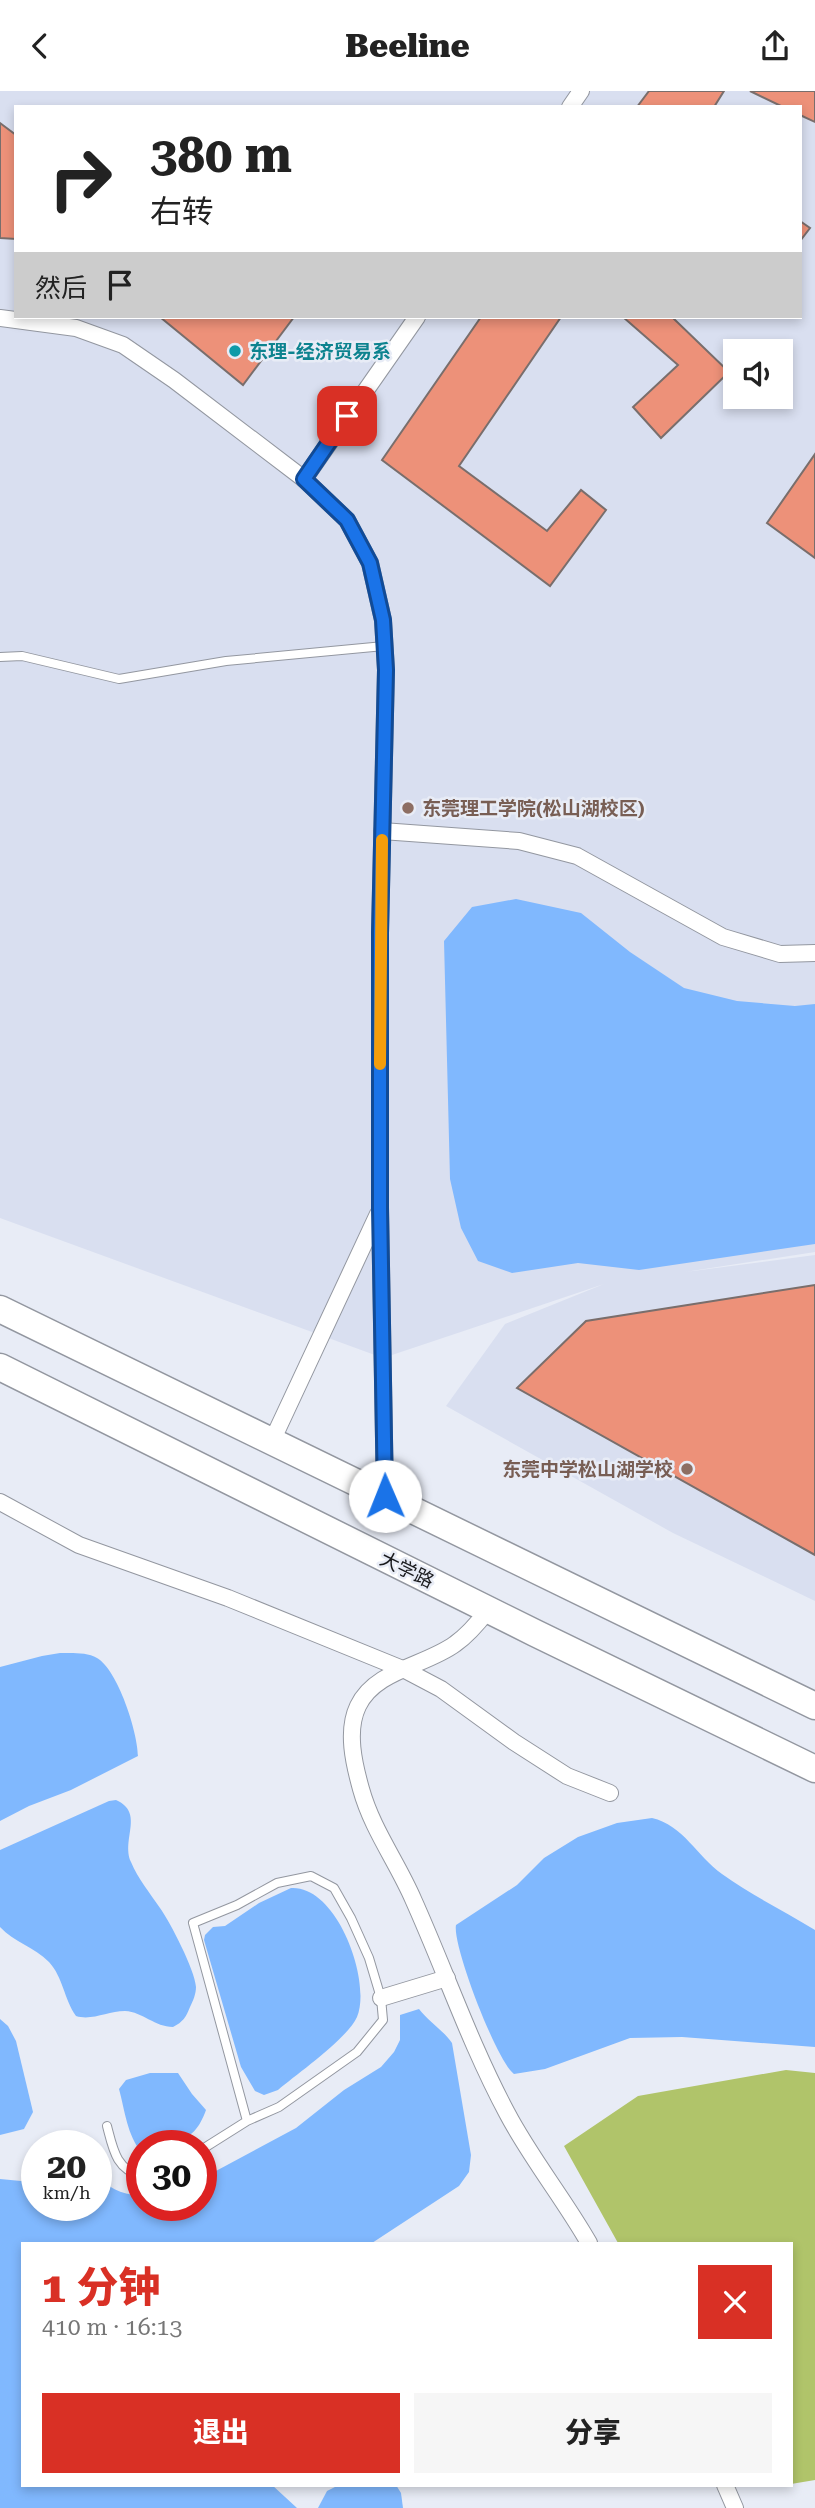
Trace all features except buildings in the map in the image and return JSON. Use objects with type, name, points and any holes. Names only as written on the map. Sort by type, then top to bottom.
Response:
[{"type":"main road","points":[[0,1309],[815,1706]]},
{"type":"main road","name":"大学路","points":[[0,1367],[815,1769]]},
{"type":"street","points":[[0,318],[76,328],[122,345],[174,380],[304,479],[347,520],[370,563],[383,620],[384,646],[380,1208],[385,1496]]},
{"type":"street","points":[[304,479],[416,319]]},
{"type":"street","points":[[382,831],[519,841],[577,856],[723,937],[780,954],[815,953]]},
{"type":"street","points":[[272,1441],[380,1208]]},
{"type":"street","points":[[0,1502],[79,1545],[228,1598],[405,1670],[441,1689],[514,1742],[567,1776],[610,1793]]},
{"type":"street","points":[[488,1610],[454,1645],[383,1680],[368,1692],[358,1706],[352,1741],[354,1762],[375,1826],[411,1895],[479,2057],[508,2116],[588,2242]]},
{"type":"street","points":[[381,1998],[447,1979]]},
{"type":"street","points":[[726,2487],[735,2508]]},
{"type":"lane","points":[[0,657],[22,656],[119,678],[226,661],[384,646]]},
{"type":"lane","points":[[217,2140],[279,2107],[357,2052],[383,2020],[381,1998],[369,1958],[346,1908],[334,1888],[310,1875],[276,1883],[237,1905],[193,1923],[247,2122]]},
{"type":"lane","points":[[107,2126],[115,2158],[126,2169]]},
{"type":"shaded area","name":"东莞理工学院(松山湖校区)","points":[[0,91],[815,91],[815,1252],[685,1272],[815,1255],[815,1601],[673,1533],[446,1406],[505,1324],[604,1284],[383,1358],[0,1218]]},
{"type":"green space","points":[[786,2070],[815,2073],[815,2480],[793,2484],[793,2242],[617,2242],[564,2146],[638,2096]]},
{"type":"water","points":[[516,899],[581,913],[630,952],[684,988],[737,1001],[795,1006],[815,1004],[815,1244],[639,1270],[578,1263],[512,1273],[478,1261],[461,1228],[450,1179],[444,941],[472,907]]},
{"type":"water","points":[[60,1653],[89,1655],[105,1665],[125,1703],[135,1733],[138,1756],[71,1790],[29,1806],[0,1821],[0,1667]]},
{"type":"water","points":[[116,1800],[125,1805],[131,1819],[131,1862],[170,1924],[195,1979],[196,1987],[189,2011],[182,2021],[173,2027],[160,2025],[125,2011],[88,2017],[76,2016],[49,1962],[0,1927],[0,1850]]},
{"type":"water","points":[[652,1818],[681,1834],[713,1867],[733,1882],[815,1930],[815,2047],[682,2037],[630,2038],[545,2069],[514,2074],[497,2048],[477,2003],[461,1955],[456,1925],[517,1885],[544,1858],[578,1837],[617,1823]]},
{"type":"water","points":[[291,1888],[308,1891],[323,1902],[336,1918],[355,1960],[360,2001],[357,2017],[343,2035],[278,2090],[264,2095],[255,2091],[241,2067],[204,1940],[213,1927],[225,1926],[259,1903]]},
{"type":"water","points":[[419,2009],[452,2043],[471,2155],[469,2172],[459,2186],[374,2242],[21,2242],[21,2487],[274,2487],[297,2508],[0,2508],[0,2179],[21,2181],[21,2221],[112,2221],[112,2187],[126,2193],[126,2221],[217,2221],[217,2170],[296,2128],[344,2090],[381,2067],[400,2040],[400,2015]]},
{"type":"water","points":[[0,2019],[8,2026],[16,2041],[33,2112],[24,2129],[0,2135]]},
{"type":"water","points":[[150,2073],[178,2073],[206,2110],[197,2128],[130,2130],[119,2089],[126,2080]]},
{"type":"water","points":[[335,2487],[397,2487],[403,2508],[318,2508],[327,2491]]},
{"type":"slow traffic","points":[[380,1064],[382,840]]},
{"type":"place","name":"东理-经济贸易系","points":[[235,351]]},
{"type":"place","name":"东莞理工学院(松山湖校区)","points":[[408,808]]},
{"type":"place","name":"东莞中学松山湖学校","points":[[687,1469]]},
{"type":"route","points":[[347,416],[304,479],[347,520],[370,563],[383,620],[386,670],[380,933],[380,1208],[385,1496]]}]
